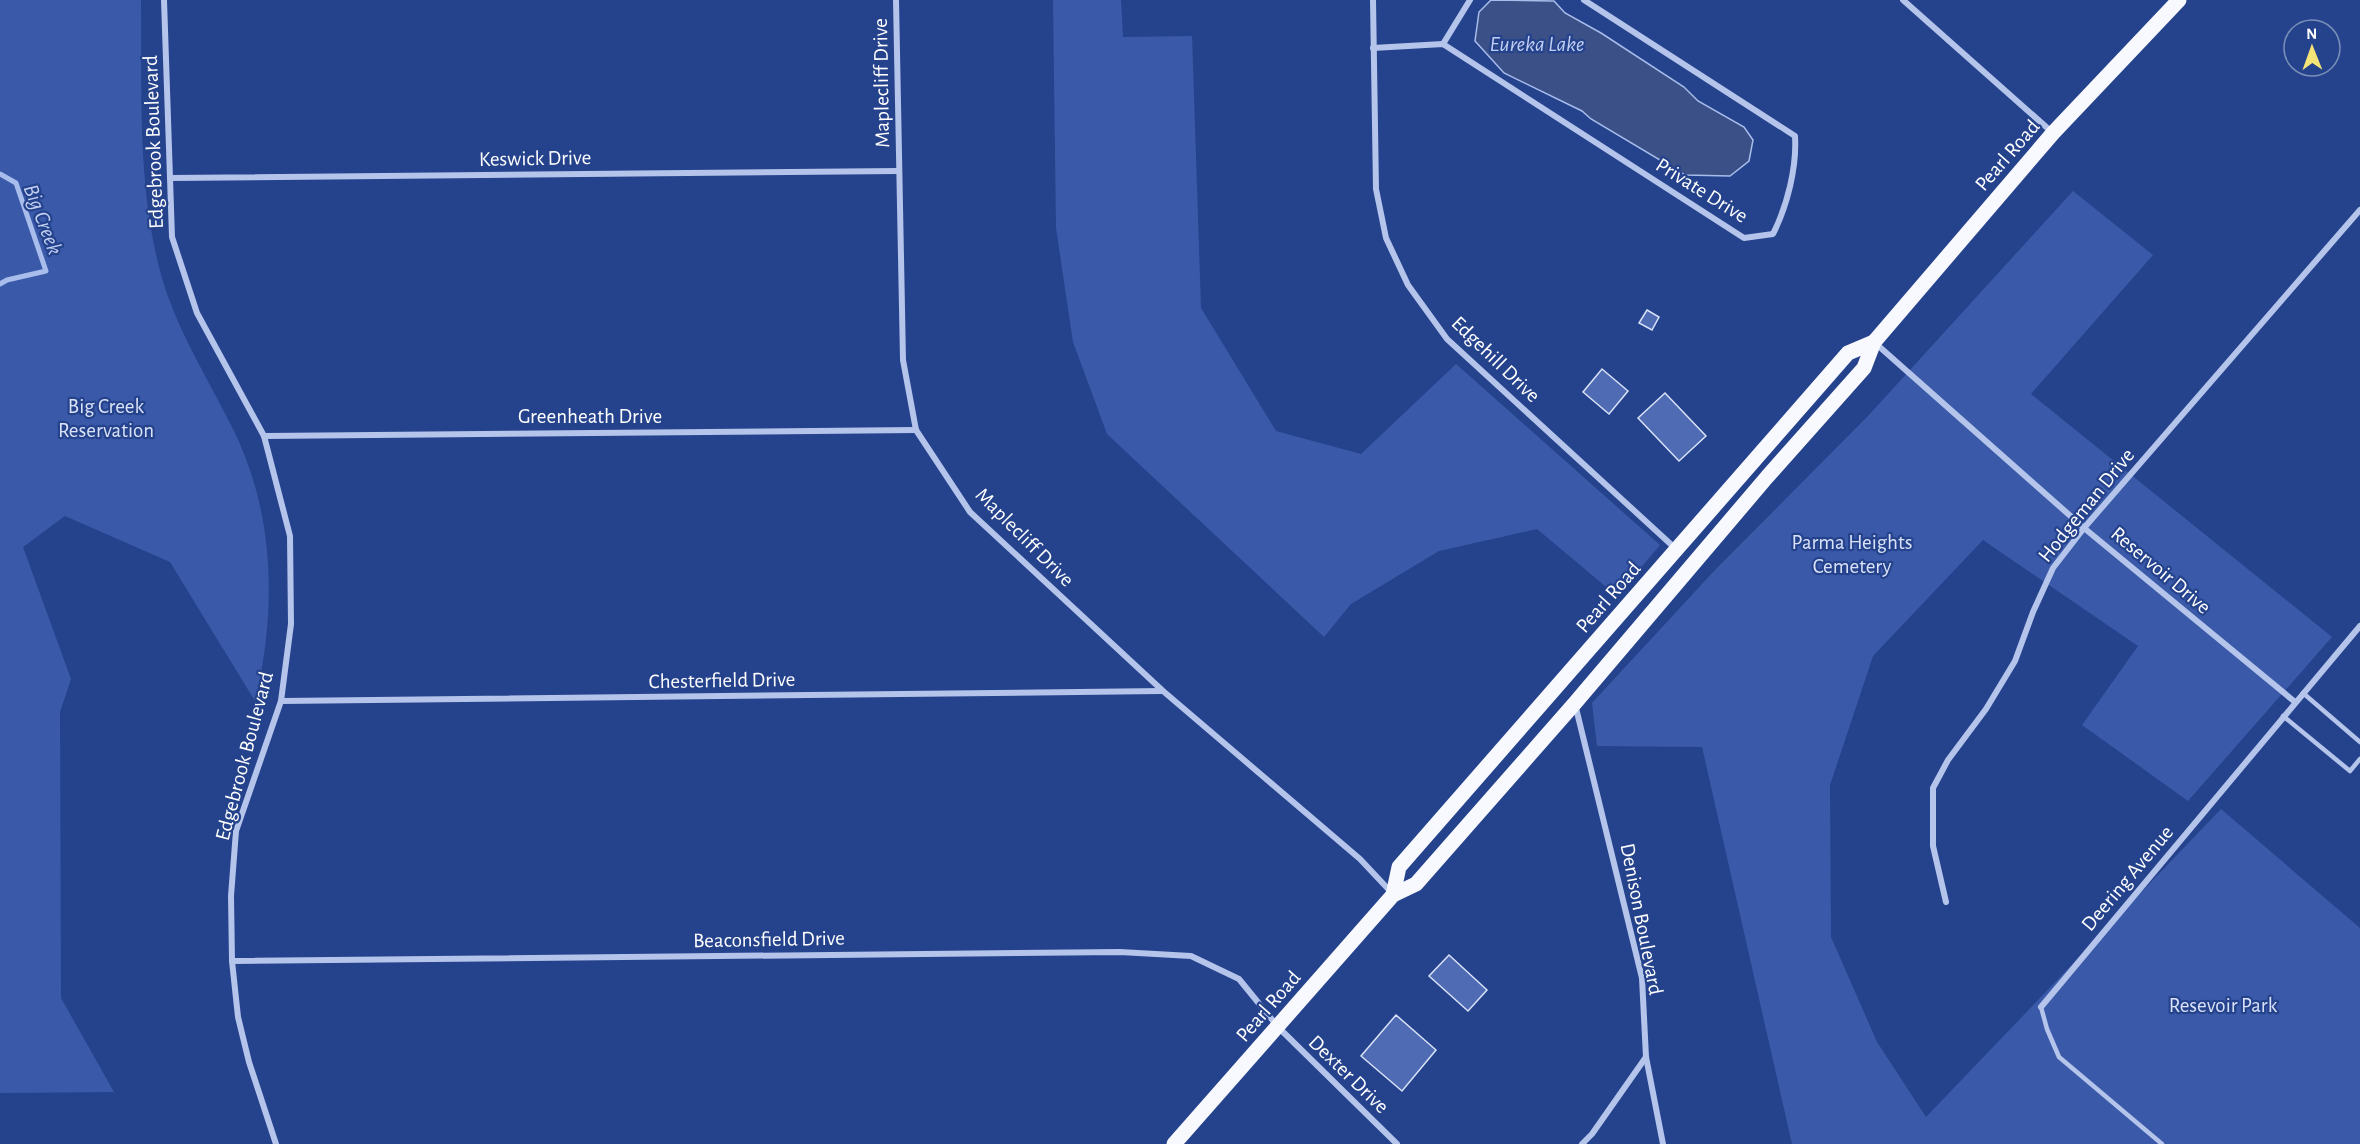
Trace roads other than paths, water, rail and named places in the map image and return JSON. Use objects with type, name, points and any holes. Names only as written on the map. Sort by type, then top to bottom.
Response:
[{"type":"main road","name":"Pearl Road","points":[[1174,1144],[1394,895],[1416,884],[1864,368],[1874,342],[2053,133],[2179,0]]},
{"type":"main road","name":"Pearl Road","points":[[1394,895],[1400,867],[1676,549],[1848,353],[1874,342]]},
{"type":"street","name":"Edgebrook Boulevard","points":[[164,0],[172,237],[197,313],[264,436],[290,536],[291,624],[281,701],[236,831],[231,896],[232,962],[238,1017],[249,1062],[276,1144]]},
{"type":"street","name":"Maplecliff Drive","points":[[896,0],[903,360],[916,430],[970,512],[1163,691],[1360,859],[1394,895]]},
{"type":"street","name":"Edgehill Drive","points":[[1373,0],[1376,189],[1386,238],[1408,285],[1447,339],[1676,549]]},
{"type":"street","points":[[1373,48],[1443,44],[1470,0]]},
{"type":"street","name":"Private Drive","points":[[1443,44],[1744,238],[1773,234],[1791,179],[1796,149],[1794,136],[1584,0]]},
{"type":"street","points":[[1903,0],[2053,133]]},
{"type":"street","name":"Keswick Drive","points":[[171,178],[899,171]]},
{"type":"street","name":"Hodgeman Drive","points":[[1946,902],[1933,846],[1934,789],[1948,760],[1986,709],[2015,661],[2033,612],[2053,568],[2084,528],[2360,210]]},
{"type":"street","name":"Reservoir Drive","points":[[1874,342],[2084,528],[2295,702]]},
{"type":"street","name":"Greenheath Drive","points":[[264,436],[916,430]]},
{"type":"street","name":"Deering Avenue","points":[[2041,1007],[2360,626]]},
{"type":"street","name":"Chesterfield Drive","points":[[281,701],[1163,691]]},
{"type":"street","name":"Denison Boulevard","points":[[1575,703],[1642,978],[1646,1057],[1663,1144]]},
{"type":"street","name":"Beaconsfield Drive","points":[[232,962],[1120,952],[1191,956],[1239,979],[1278,1027]]},
{"type":"street","name":"Dexter Drive","points":[[1278,1027],[1397,1144]]},
{"type":"street","points":[[1582,1144],[1592,1134],[1646,1057]]},
{"type":"lane","points":[[2303,693],[2360,742]]},
{"type":"lane","points":[[2283,716],[2350,771],[2360,759]]},
{"type":"lane","name":"Deering Avenue","points":[[2041,1007],[2047,1029],[2059,1057],[2162,1144]]},
{"type":"water","name":"Eureka Lake","points":[[1491,0],[1554,1],[1565,13],[1601,33],[1684,87],[1698,101],[1744,127],[1753,140],[1749,161],[1730,176],[1685,175],[1591,119],[1582,111],[1504,73],[1475,41],[1479,12]]},
{"type":"waterway","name":"Big Creek","points":[[0,174],[16,183],[46,271],[7,280],[0,284]]},
{"type":"park label","name":"Big Creek Reservation","points":[[106,418]]},
{"type":"park label","name":"Parma Heights Cemetery","points":[[1852,554]]},
{"type":"park label","name":"Resevoir Park","points":[[2223,1005]]}]
